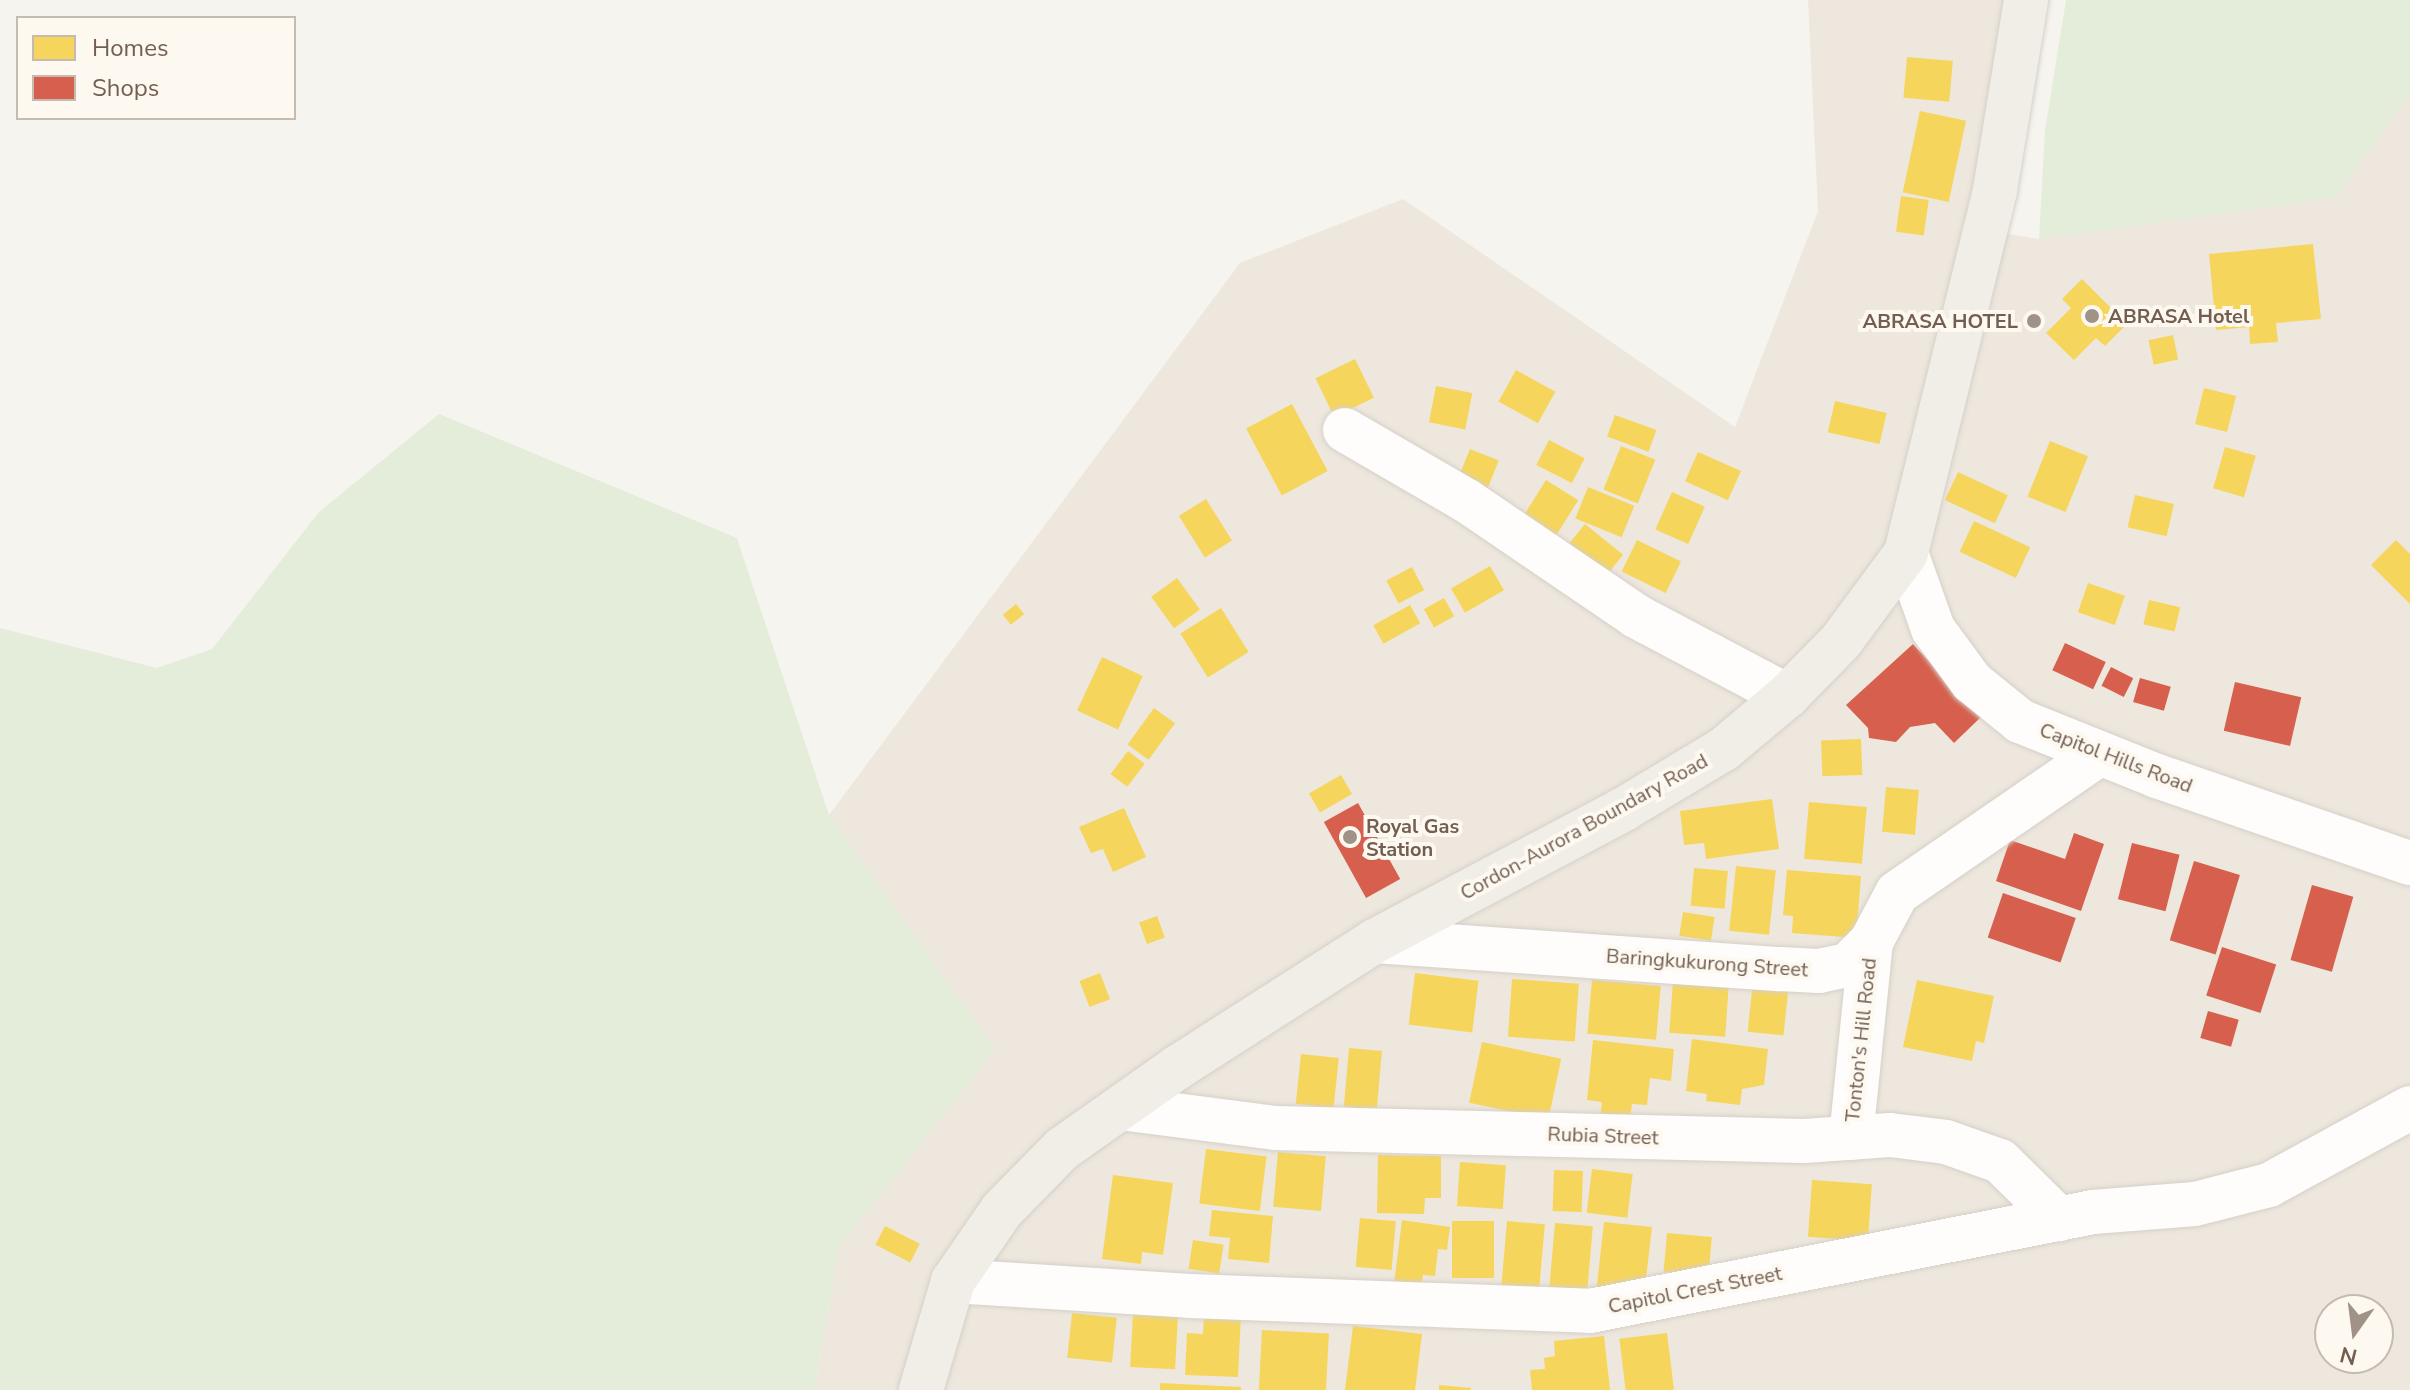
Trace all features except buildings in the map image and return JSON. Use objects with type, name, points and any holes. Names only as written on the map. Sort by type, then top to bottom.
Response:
[{"type":"main road","name":"Cordon-Aurora Boundary Road","points":[[921,1390],[953,1281],[1002,1210],[1062,1149],[1375,941],[1624,809],[1724,749],[1787,696],[1841,641],[1906,553],[1995,190],[2026,0]]},
{"type":"street","points":[[1345,430],[1467,501],[1636,616],[1787,696]]},
{"type":"street","name":"Capitol Hills Road","points":[[1906,553],[1933,629],[1972,682],[2020,721],[2099,754],[2410,863]]},
{"type":"street","name":"Baringkukurong Street","points":[[1375,941],[1819,971],[1848,965],[1871,942],[1897,893],[2099,754]]},
{"type":"street","name":"Tonton's Hill Road","points":[[1851,1138],[1871,942]]},
{"type":"street","name":"Rubia Street","points":[[1121,1108],[1275,1128],[1804,1141],[1890,1135],[1946,1142],[2000,1161],[2059,1219]]},
{"type":"street","name":"Capitol Crest Street","points":[[953,1281],[1190,1296],[1590,1311],[2059,1219],[2195,1204],[2269,1185],[2410,1108]]},
{"type":"shaded area","points":[[1808,0],[2026,0],[1986,230],[2039,239],[2337,197],[2410,92],[2410,1390],[814,1390],[839,1247],[995,1049],[829,815],[1240,263],[1403,199],[1735,427],[1818,211]]},
{"type":"green space","points":[[2066,0],[2410,0],[2410,92],[2337,197],[2039,239],[2045,130]]},
{"type":"green space","points":[[439,414],[737,538],[829,815],[995,1049],[839,1247],[814,1390],[0,1390],[0,628],[157,668],[212,649],[319,512]]},
{"type":"place","name":"ABRASA Hotel","points":[[2092,316]]},
{"type":"place","name":"ABRASA HOTEL","points":[[2034,321]]},
{"type":"place","name":"Royal Gas Station","points":[[1350,837]]}]
